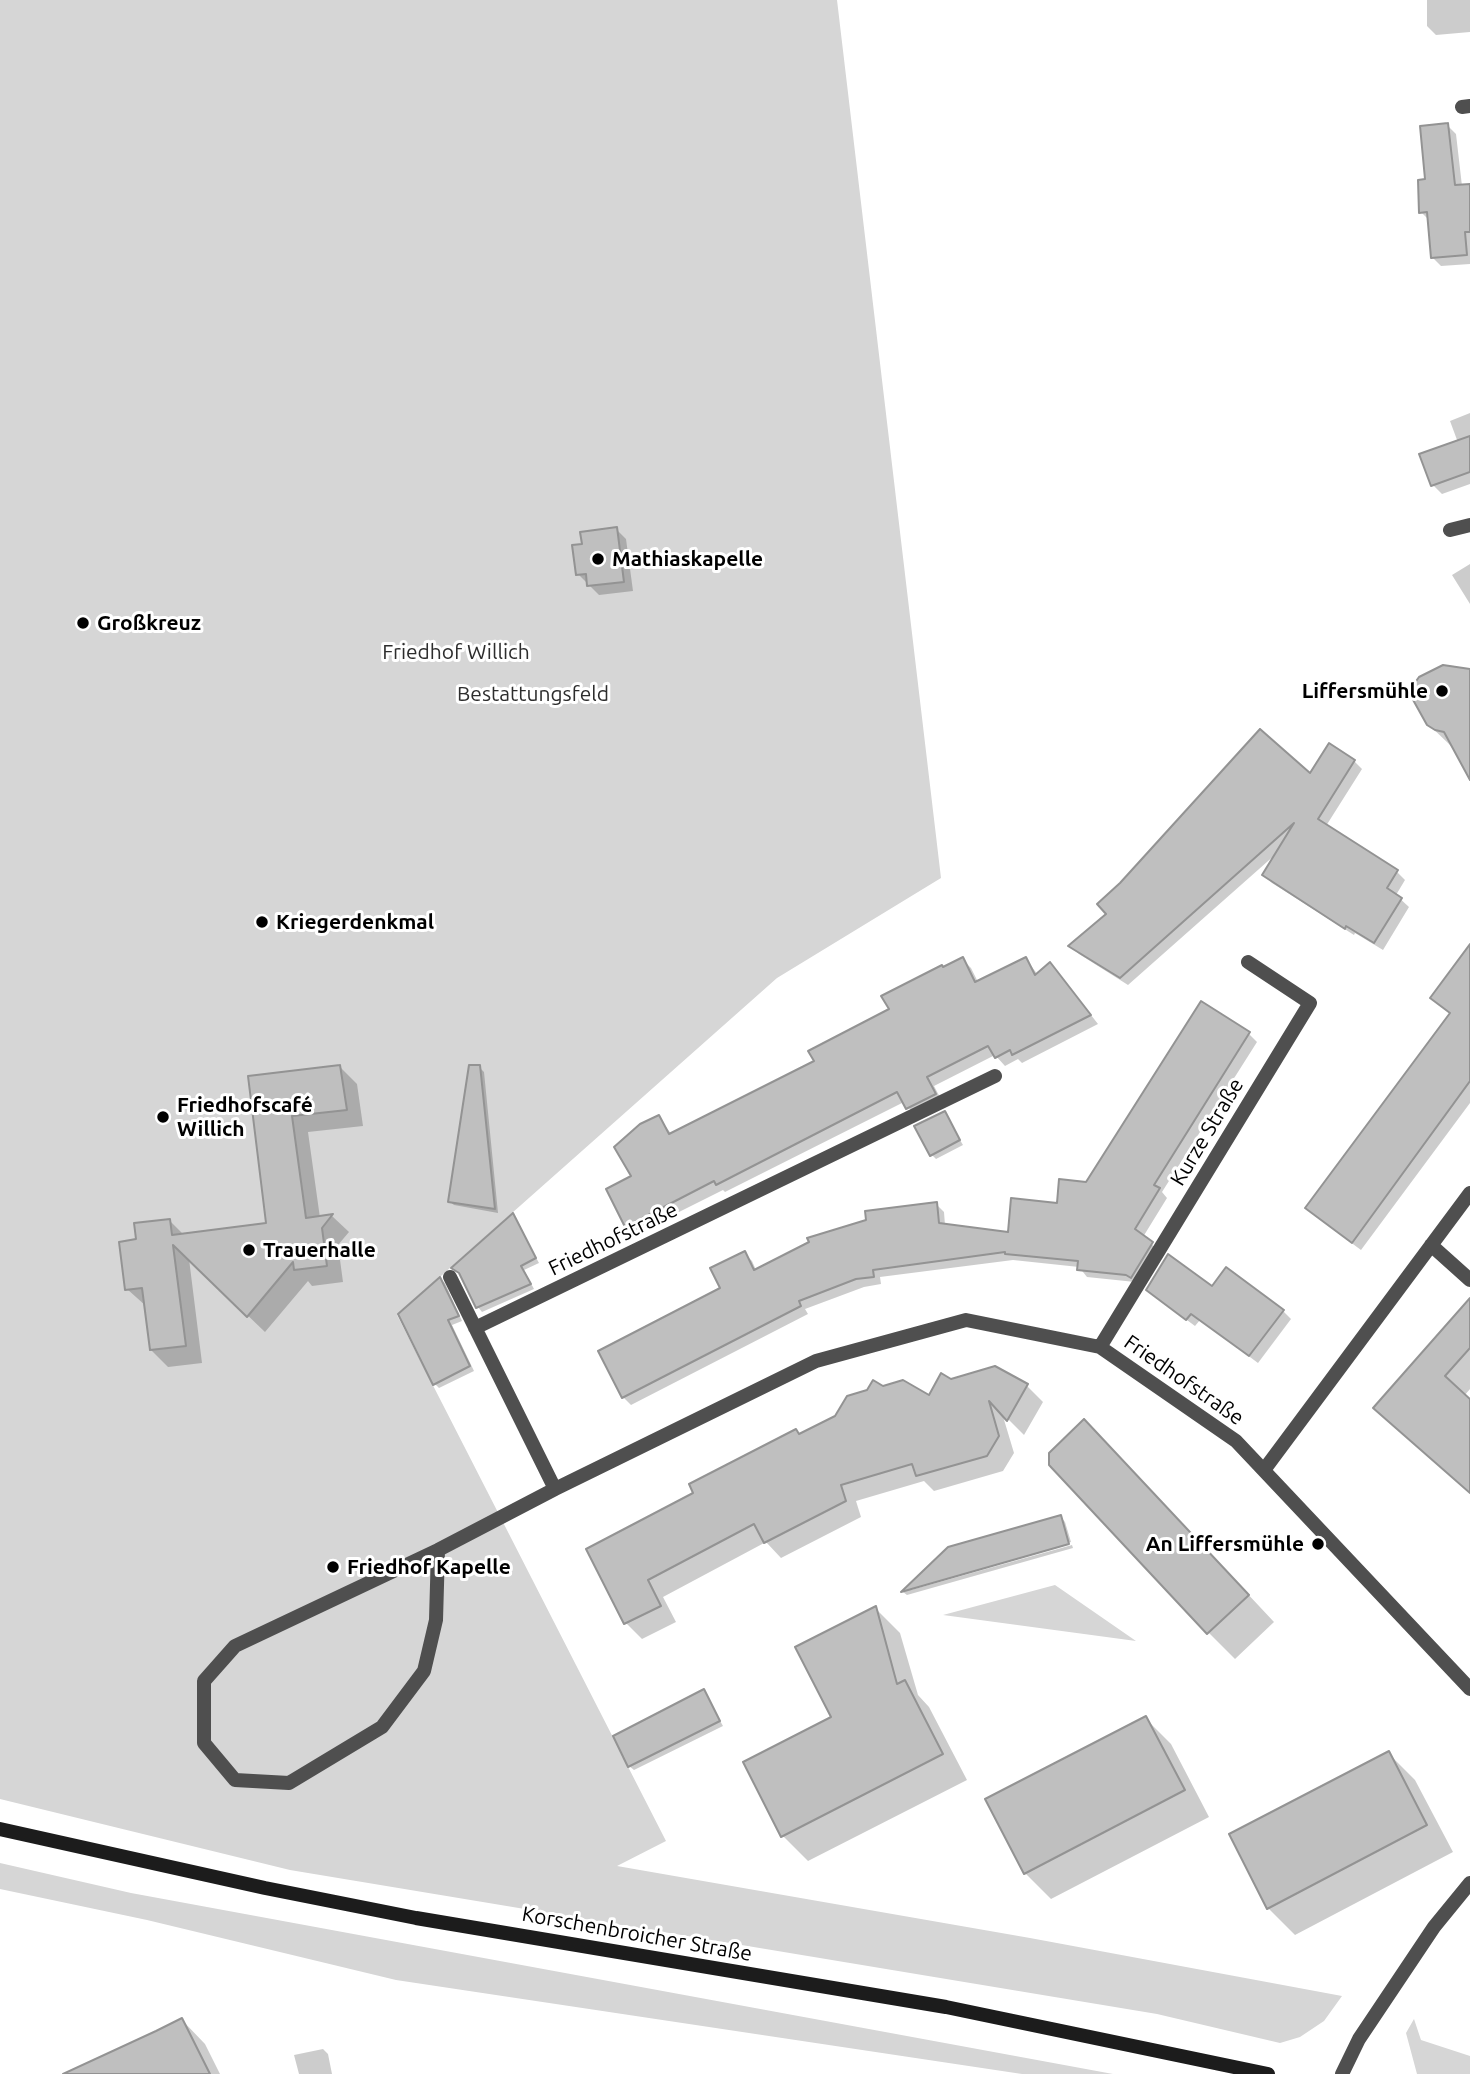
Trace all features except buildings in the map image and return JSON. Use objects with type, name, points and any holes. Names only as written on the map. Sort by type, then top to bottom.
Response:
[{"type":"main road","name":"Korschenbroicher Straße","points":[[0,1829],[388,1912],[946,2007],[1268,2074]]},
{"type":"street","points":[[1450,530],[1470,525]]},
{"type":"street","name":"Kurze Straße","points":[[1100,1347],[1310,1003],[1248,962]]},
{"type":"street","name":"Friedhofstraße","points":[[475,1328],[995,1076]]},
{"type":"street","points":[[1264,1470],[1470,1193]]},
{"type":"street","points":[[1431,1245],[1470,1280]]},
{"type":"street","points":[[450,1277],[555,1489]]},
{"type":"street","name":"Friedhofstraße","points":[[438,1550],[436,1620],[424,1671],[382,1727],[289,1783],[235,1780],[204,1744],[204,1681],[235,1646],[438,1550],[555,1489],[816,1361],[966,1320],[1100,1347],[1236,1441],[1470,1689]]},
{"type":"street","points":[[1342,2074],[1359,2039],[1434,1927],[1470,1883]]},
{"type":"green space","name":"Friedhof Willich","points":[[0,0],[837,0],[941,878],[777,978],[397,1315],[666,1841],[617,1866],[1342,1996],[1324,2021],[1300,2037],[1280,2043],[1157,2014],[290,1870],[0,1799]]},
{"type":"green space","points":[[1055,1585],[1136,1641],[943,1615]]},
{"type":"green space","points":[[0,1863],[131,1893],[1113,2074],[1022,2074],[396,1980],[147,1920],[0,1889]]},
{"type":"green space","points":[[1414,2019],[1421,2040],[1470,2056],[1470,2074],[1417,2074],[1406,2033]]},
{"type":"place","name":"Mathiaskapelle","points":[[598,559]]},
{"type":"place","name":"Großkreuz","points":[[83,623]]},
{"type":"place","name":"Liffersmühle","points":[[1442,691]]},
{"type":"place","name":"Kriegerdenkmal","points":[[262,922]]},
{"type":"place","name":"Friedhofscafé Willich","points":[[163,1117]]},
{"type":"place","name":"Trauerhalle","points":[[249,1250]]},
{"type":"place","name":"An Liffersmühle","points":[[1318,1544]]},
{"type":"place","name":"Friedhof Kapelle","points":[[333,1567]]},
{"type":"park label","name":"Bestattungsfeld","points":[[533,694]]}]
